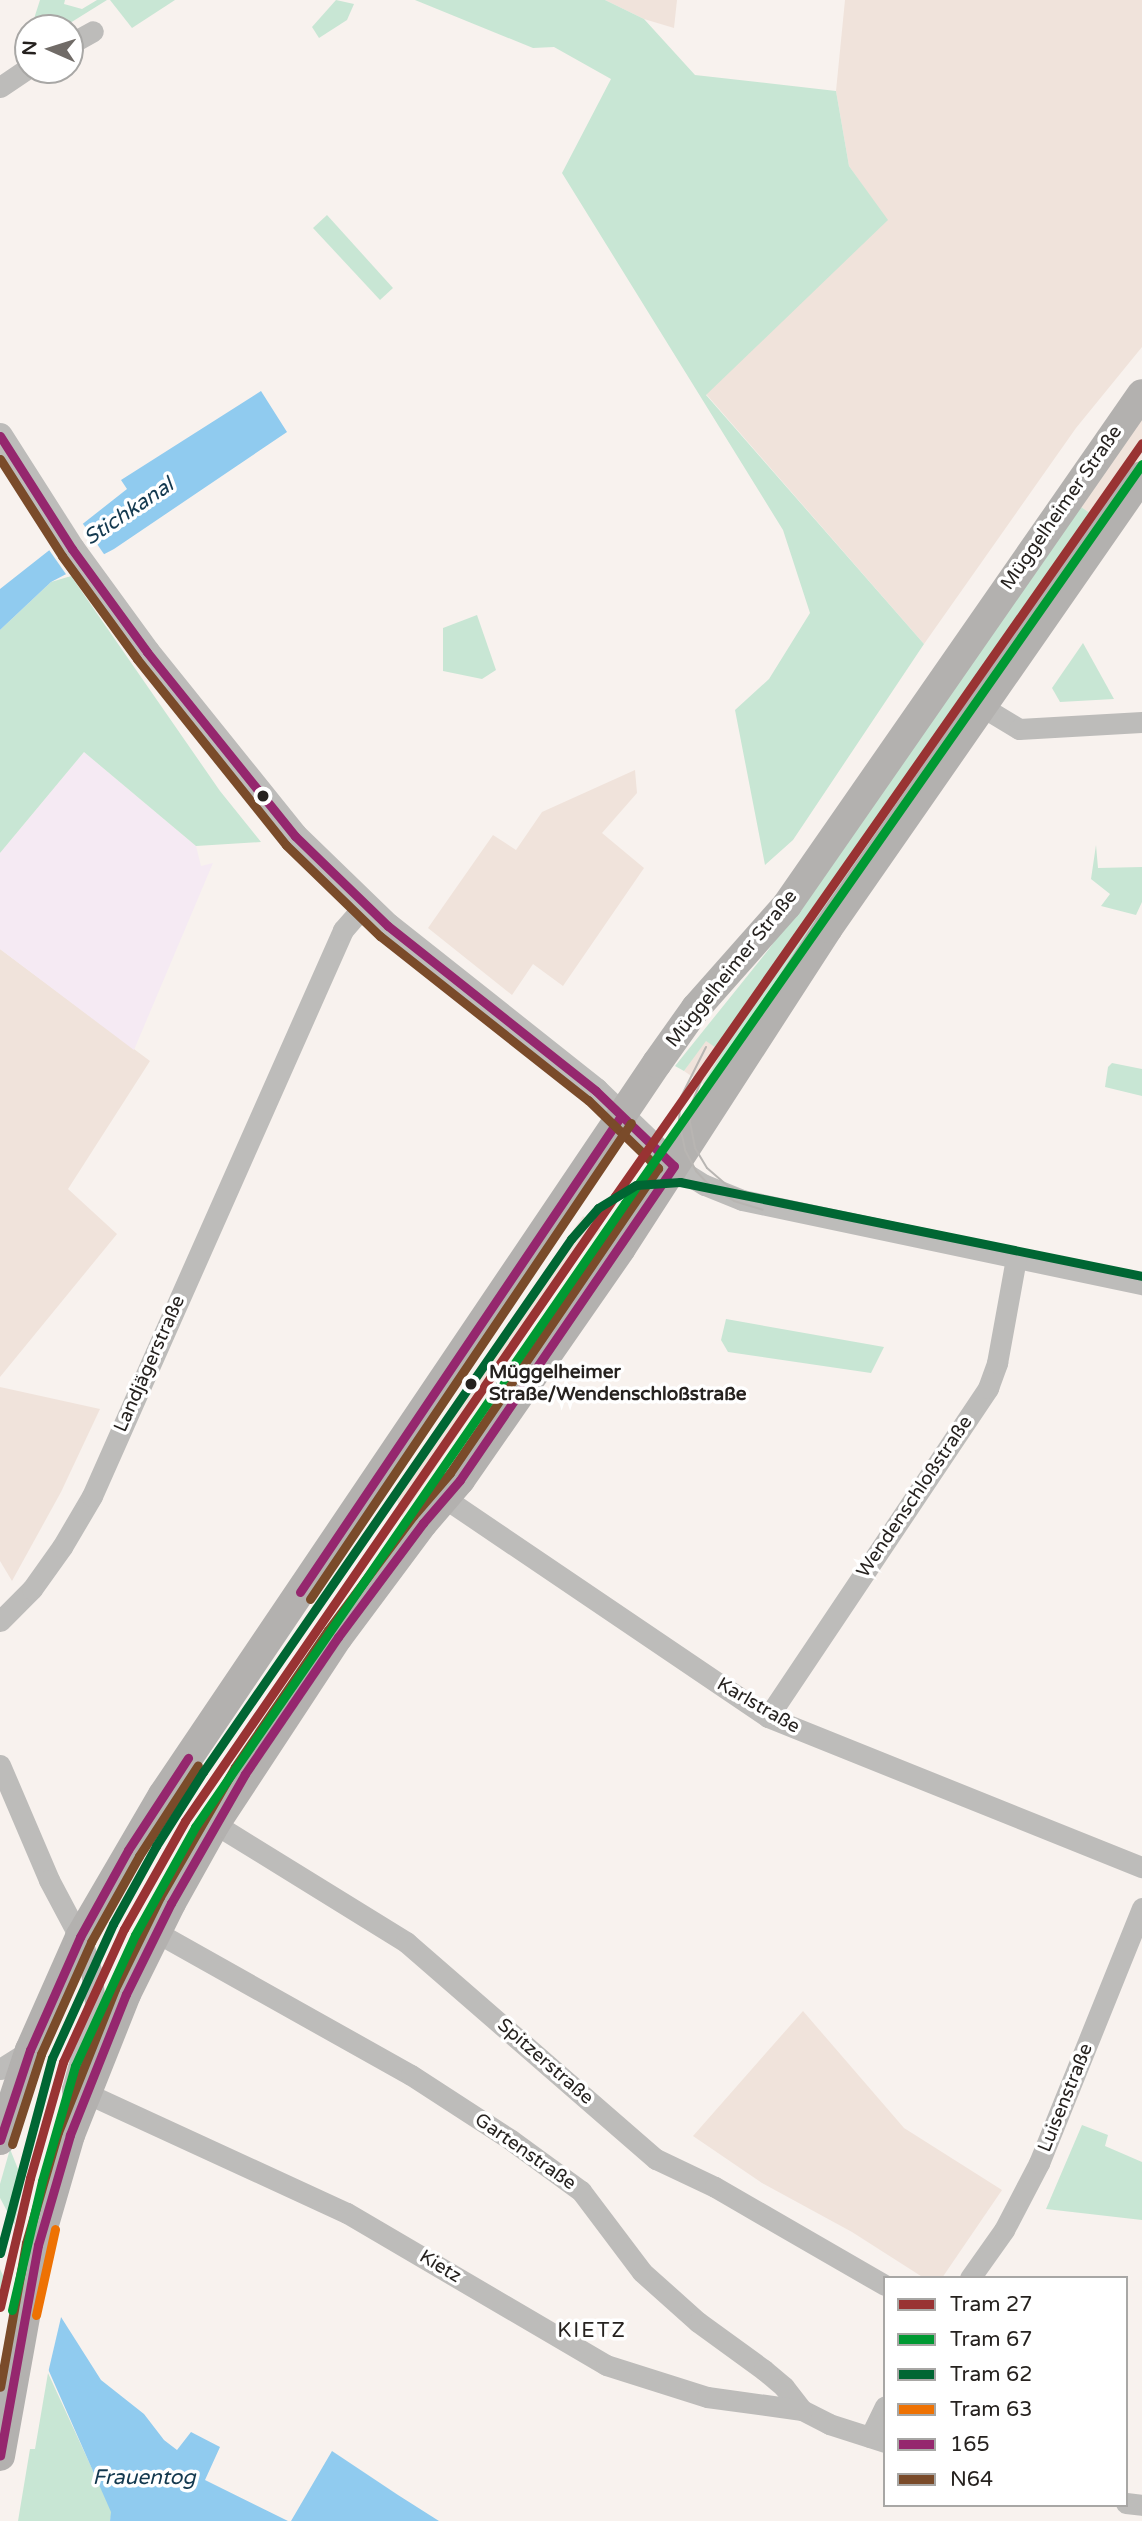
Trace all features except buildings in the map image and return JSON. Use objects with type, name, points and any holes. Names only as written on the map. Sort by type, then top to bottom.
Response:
[{"type":"main road","name":"Müggelheimer Straße","points":[[0,2140],[30,2050],[80,1937],[163,1795],[696,1008],[786,905],[1142,394]]},
{"type":"main road","points":[[0,2455],[38,2245],[75,2123],[156,1932],[215,1824],[338,1637],[423,1523],[446,1499],[674,1166],[828,928],[1142,476]]},
{"type":"street","points":[[84,36],[93,31]]},
{"type":"street","points":[[0,436],[41,502],[147,652],[295,836],[404,939],[590,1086],[674,1166],[705,1185],[742,1200],[1142,1284]]},
{"type":"street","points":[[981,706],[1019,729],[1142,722]]},
{"type":"street","name":"Landjägerstraße","points":[[0,1621],[32,1589],[92,1496],[343,930],[366,904]]},
{"type":"street","name":"Wendenschloßstraße","points":[[768,1717],[988,1388],[997,1363],[1016,1258]]},
{"type":"street","name":"Karlstraße","points":[[446,1499],[768,1717],[1142,1867]]},
{"type":"street","points":[[0,1765],[49,1880],[80,1937],[91,1970],[95,2005],[72,2089],[75,2123]]},
{"type":"street","name":"Spitzerstraße","points":[[215,1824],[406,1942],[656,2160],[726,2193],[883,2284]]},
{"type":"street","name":"Luisenstraße","points":[[971,2276],[1004,2230],[1039,2163],[1142,1908]]},
{"type":"street","name":"Gartenstraße","points":[[156,1932],[411,2075],[511,2140],[581,2190],[642,2272],[698,2322],[765,2370],[802,2410],[829,2424],[877,2440]]},
{"type":"street","points":[[0,2069],[30,2050]]},
{"type":"street","name":"Kietz","points":[[86,2093],[337,2207],[606,2365],[707,2398],[802,2410]]},
{"type":"street","points":[[877,2440],[883,2414]]},
{"type":"shaded area","points":[[605,0],[677,0],[674,28],[644,19]]},
{"type":"shaded area","points":[[845,0],[1142,0],[1142,347],[1076,428],[924,644],[706,394],[887,220],[849,166],[836,91]]},
{"type":"shaded area","points":[[1142,413],[1142,459],[1099,519],[1078,505]]},
{"type":"shaded area","points":[[84,752],[196,846],[201,866],[213,863],[134,1050],[0,949],[0,853]]},
{"type":"shaded area","points":[[635,770],[637,793],[602,833],[644,868],[563,986],[533,964],[512,995],[428,928],[493,835],[516,850],[542,812]]},
{"type":"shaded area","points":[[0,949],[150,1061],[68,1189],[117,1234],[0,1377]]},
{"type":"shaded area","points":[[705,1040],[723,1052],[703,1084],[684,1071]]},
{"type":"shaded area","points":[[583,1216],[601,1229],[580,1255],[402,1517],[394,1490]]},
{"type":"shaded area","points":[[0,1387],[100,1409],[61,1492],[12,1581],[0,1561]]},
{"type":"shaded area","points":[[803,2011],[904,2128],[1002,2190],[943,2276],[921,2276],[852,2232],[762,2183],[693,2136]]},
{"type":"green space","points":[[40,0],[65,0],[64,4],[82,9],[97,0],[107,0],[84,14],[36,14]]},
{"type":"green space","points":[[110,0],[175,0],[132,28]]},
{"type":"green space","points":[[336,0],[354,4],[347,20],[319,38],[312,27]]},
{"type":"green space","points":[[415,0],[605,0],[644,19],[695,75],[836,91],[849,166],[888,220],[706,395],[924,644],[793,840],[765,865],[735,710],[769,679],[810,613],[783,530],[562,173],[611,79],[554,47],[533,48]]},
{"type":"green space","points":[[327,215],[393,288],[380,300],[313,228]]},
{"type":"green space","points":[[1078,505],[1099,519],[713,1091],[703,1084],[722,1052],[706,1041],[684,1071],[675,1066],[769,949]]},
{"type":"green space","points":[[71,576],[220,791],[261,842],[196,846],[84,752],[0,853],[0,630],[51,582]]},
{"type":"green space","points":[[477,615],[496,670],[482,679],[443,671],[443,628]]},
{"type":"green space","points":[[1083,643],[1114,699],[1060,702],[1052,688]]},
{"type":"green space","points":[[1096,845],[1098,868],[1142,867],[1142,902],[1136,915],[1101,906],[1110,894],[1091,879]]},
{"type":"green space","points":[[1112,1063],[1142,1069],[1142,1096],[1105,1087],[1108,1067]]},
{"type":"green space","points":[[726,1319],[884,1347],[871,1373],[728,1352],[721,1340]]},
{"type":"green space","points":[[1082,2125],[1108,2135],[1105,2146],[1142,2162],[1142,2220],[1046,2209]]},
{"type":"green space","points":[[10,2149],[18,2169],[19,2203],[0,2291],[0,2184]]},
{"type":"green space","points":[[48,2373],[112,2512],[110,2521],[18,2521],[30,2449],[35,2449]]},
{"type":"water","name":"Stichkanal","points":[[261,391],[287,432],[114,549],[51,582],[0,630],[0,589],[127,489],[121,480]]},
{"type":"water","name":"Frauentog","points":[[0,2201],[61,2317],[101,2380],[144,2414],[164,2440],[177,2450],[191,2432],[220,2447],[205,2480],[288,2521],[110,2521],[111,2512],[0,2260]]},
{"type":"water","points":[[332,2451],[398,2495],[439,2521],[291,2521]]},
{"type":"pier","points":[[81,521],[106,557],[68,577],[47,547]]},
{"type":"pier","points":[[0,2198],[62,2313],[48,2373],[0,2269]]},
{"type":"tram line","name":"27","points":[[0,2307],[30,2178],[63,2062],[124,1929],[185,1821],[615,1196],[1142,443]]},
{"type":"tram line","name":"67","points":[[12,2310],[42,2181],[75,2066],[135,1935],[195,1827],[625,1203],[1142,464]]},
{"type":"tram line","points":[[706,1047],[681,1097],[679,1121],[685,1150],[696,1171],[711,1187],[734,1201],[763,1210]]},
{"type":"tram line","points":[[710,1060],[691,1105],[690,1122],[695,1148],[707,1168],[728,1186],[775,1203]]},
{"type":"tram line","name":"62","points":[[0,2253],[52,2058],[113,1924],[156,1846],[203,1772],[571,1239],[598,1208],[636,1185],[680,1182],[1142,1276]]},
{"type":"tram line","name":"63","points":[[36,2315],[55,2229]]},
{"type":"tram line","points":[[0,2294],[4,2284]]},
{"type":"transit line","name":"165","points":[[0,436],[72,549],[147,652],[295,836],[388,926],[596,1091],[674,1166],[460,1480],[423,1523],[338,1637],[245,1774],[171,1903],[126,1994],[70,2135],[38,2245],[0,2456]]},
{"type":"transit line","name":"N64","points":[[0,459],[62,556],[137,659],[286,845],[380,936],[588,1100],[658,1168],[450,1473],[413,1516],[328,1630],[235,1767],[160,1897],[115,1989],[58,2132],[26,2243],[0,2387]]},
{"type":"transit line","name":"165","points":[[300,1592],[621,1116]]},
{"type":"transit line","name":"N64","points":[[310,1599],[631,1123]]},
{"type":"transit line","name":"165","points":[[0,2140],[30,2050],[80,1937],[128,1850],[188,1758]]},
{"type":"transit line","name":"N64","points":[[12,2144],[41,2054],[91,1942],[139,1856],[198,1765]]},
{"type":"place","name":"Müggelheimer Straße/Wendenschloßstraße","points":[[471,1384]]},
{"type":"district","name":"KIETZ","points":[[592,2331]]}]
